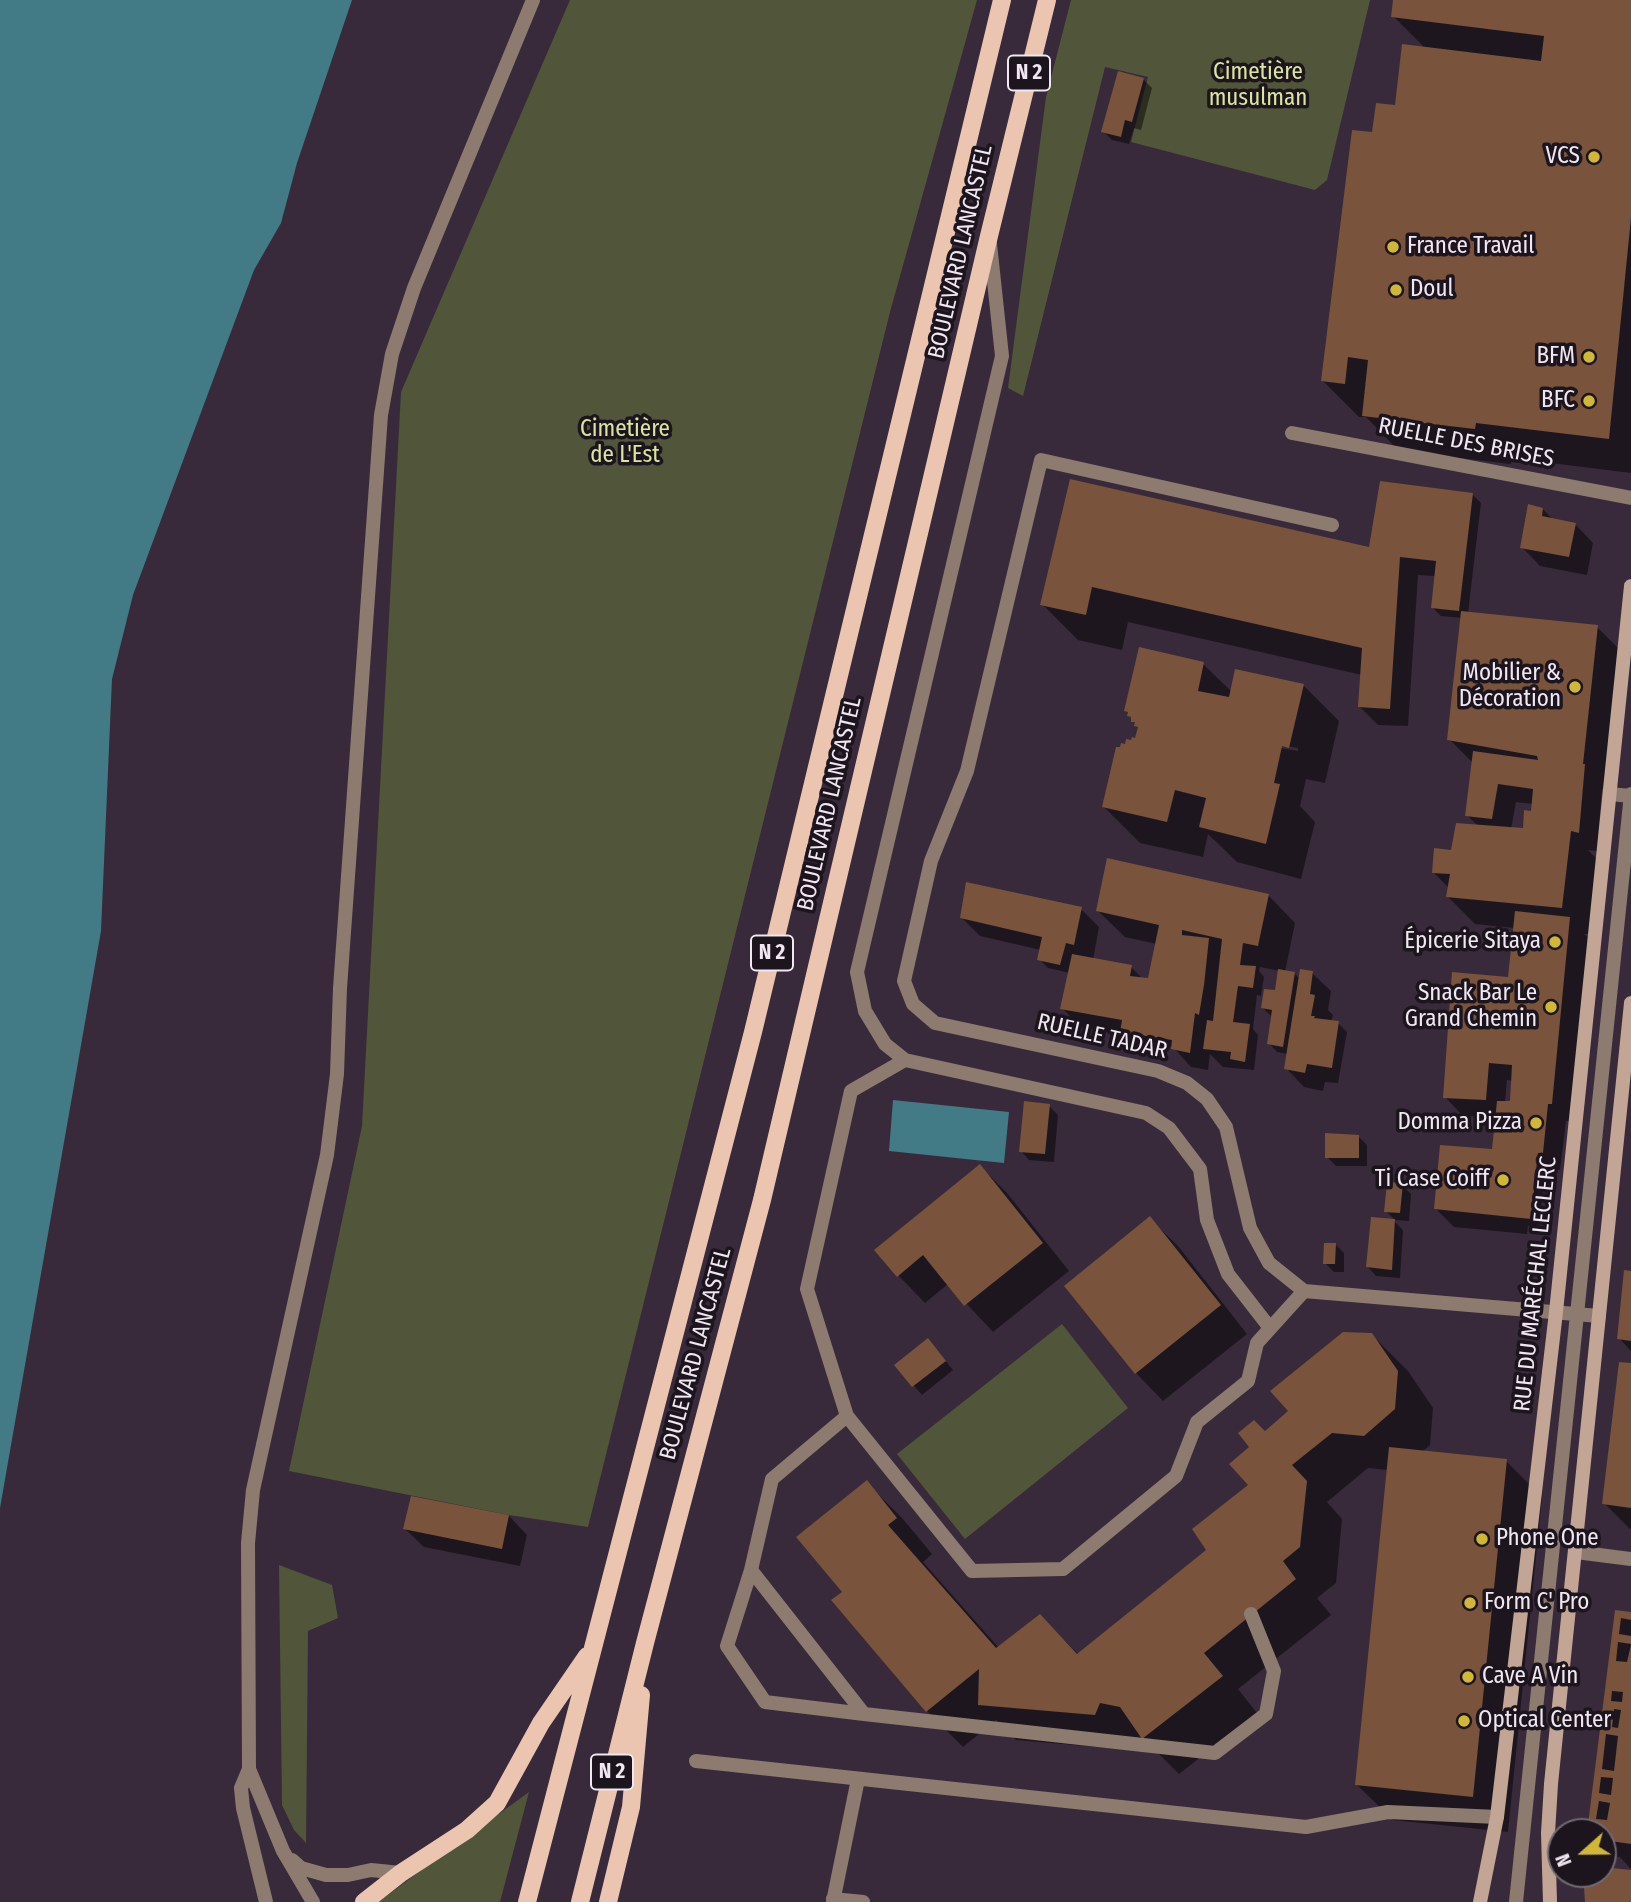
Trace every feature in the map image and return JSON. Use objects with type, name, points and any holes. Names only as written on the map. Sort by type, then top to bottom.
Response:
[{"type":"main road","name":"N 2","points":[[527,1902],[753,1031],[1002,0]]},
{"type":"main road","name":"BOULEVARD LANCASTEL","points":[[580,1902],[645,1643],[766,1187],[1047,0]]},
{"type":"main road","points":[[608,1902],[631,1807],[645,1643]]},
{"type":"main road","points":[[364,1902],[401,1873],[467,1830],[496,1803],[541,1723],[595,1644]]},
{"type":"street","points":[[267,1902],[243,1808],[242,1788],[249,1769],[248,1543],[253,1490],[327,1155],[337,1074],[340,988],[381,415],[392,354],[414,288],[533,0]]},
{"type":"street","points":[[989,236],[1002,356],[857,972],[865,1011],[885,1044],[905,1060],[1146,1113],[1169,1128],[1200,1169],[1207,1220],[1228,1274],[1270,1328]]},
{"type":"street","name":"RUELLE DES BRISES","points":[[1292,433],[1631,498]]},
{"type":"street","name":"RUELLE TADAR","points":[[1304,1291],[1269,1263],[1250,1228],[1226,1127],[1207,1099],[1187,1083],[1158,1071],[935,1023],[912,1004],[904,981],[931,862],[967,771],[1041,460],[1332,525]]},
{"type":"street","name":"RUE DU MARÉCHAL LECLERC","points":[[1480,1902],[1497,1817],[1556,1312],[1631,586]]},
{"type":"street","points":[[1610,794],[1631,796]]},
{"type":"street","name":"RUE DU MARÉCHAL LECLERC","points":[[1516,1902],[1631,796]]},
{"type":"street","points":[[1550,1902],[1548,1833],[1551,1784],[1631,1003]]},
{"type":"street","points":[[905,1060],[851,1091],[807,1289],[846,1416],[972,1571],[1063,1569],[1177,1476],[1197,1422],[1248,1381],[1256,1343],[1304,1291],[1599,1316]]},
{"type":"street","points":[[846,1416],[772,1479],[751,1570],[727,1646],[765,1702],[1215,1754],[1266,1714],[1273,1671],[1251,1614]]},
{"type":"street","points":[[1576,1552],[1631,1559]]},
{"type":"street","points":[[751,1570],[864,1714]]},
{"type":"street","points":[[696,1762],[1306,1827],[1388,1812],[1497,1817]]},
{"type":"street","points":[[249,1769],[283,1851],[313,1902]]},
{"type":"street","points":[[858,1779],[833,1900],[863,1902]]},
{"type":"street","points":[[283,1851],[301,1868],[326,1875],[348,1875],[371,1870],[401,1873]]},
{"type":"green space","name":"Cimetière de L'Est","points":[[570,0],[977,0],[890,312],[588,1527],[509,1515],[289,1471],[362,1126],[401,392]]},
{"type":"green space","name":"Cimetière musulman","points":[[1071,0],[1370,0],[1327,180],[1315,190],[1131,142],[1148,77],[1105,67],[1023,396],[1008,388],[1046,97]]},
{"type":"green space","points":[[1062,1324],[1128,1408],[965,1539],[897,1454]]},
{"type":"green space","points":[[279,1565],[332,1585],[338,1618],[308,1631],[306,1843],[294,1830],[282,1805]]},
{"type":"green space","points":[[529,1792],[500,1902],[378,1902]]},
{"type":"water","points":[[0,0],[352,0],[297,163],[281,223],[254,270],[133,595],[112,679],[101,931],[0,1508]]},
{"type":"water","points":[[893,1100],[1009,1112],[1004,1163],[889,1151]]},
{"type":"building","points":[[1393,0],[1631,0],[1631,218],[1609,439],[1476,423],[1475,429],[1362,416],[1368,360],[1348,357],[1345,384],[1321,381],[1352,130],[1372,132],[1376,103],[1395,105],[1402,44],[1541,61],[1544,36],[1391,17]]},
{"type":"building","points":[[1118,71],[1144,78],[1132,122],[1125,120],[1121,137],[1101,132]]},
{"type":"building","points":[[1070,479],[1369,547],[1380,481],[1473,493],[1459,611],[1431,608],[1436,561],[1400,557],[1390,709],[1358,707],[1362,648],[1092,587],[1086,615],[1040,605]]},
{"type":"building","points":[[1528,504],[1543,508],[1542,516],[1576,523],[1569,557],[1520,548]]},
{"type":"building","points":[[1461,611],[1598,625],[1583,764],[1579,833],[1571,831],[1562,908],[1446,897],[1450,874],[1432,873],[1434,848],[1451,850],[1456,823],[1523,828],[1524,810],[1531,811],[1533,789],[1498,784],[1492,819],[1465,816],[1473,751],[1538,760],[1537,756],[1447,740]]},
{"type":"building","points":[[1139,647],[1204,662],[1198,691],[1229,697],[1235,669],[1304,684],[1289,748],[1282,746],[1274,783],[1280,784],[1266,844],[1199,827],[1206,798],[1175,790],[1167,822],[1102,807],[1116,747],[1120,747],[1121,743],[1125,744],[1126,739],[1135,738],[1138,727],[1134,726],[1135,722],[1131,722],[1131,717],[1127,716],[1128,712],[1124,711]]},
{"type":"building","points":[[1107,858],[1269,894],[1258,946],[1243,943],[1240,965],[1256,966],[1253,988],[1238,986],[1233,1022],[1250,1024],[1245,1062],[1230,1059],[1231,1052],[1203,1049],[1207,1020],[1213,1021],[1222,939],[1182,930],[1182,935],[1209,938],[1204,985],[1199,1015],[1195,1013],[1190,1053],[1171,1049],[1172,1040],[1120,1032],[1122,1020],[1060,1009],[1072,954],[1132,965],[1130,976],[1148,978],[1159,925],[1096,911]]},
{"type":"building","points":[[966,882],[1082,907],[1074,945],[1066,943],[1060,965],[1037,960],[1042,937],[960,918]]},
{"type":"building","points":[[1515,911],[1570,917],[1552,1104],[1548,1104],[1543,1153],[1538,1153],[1531,1219],[1434,1209],[1440,1145],[1492,1149],[1497,1101],[1510,1101],[1512,1065],[1489,1063],[1486,1100],[1443,1098],[1452,972],[1508,977]]},
{"type":"building","points":[[1278,969],[1295,972],[1283,1047],[1267,1044],[1272,1010],[1261,1008],[1264,989],[1275,990]]},
{"type":"building","points":[[1300,969],[1313,971],[1310,994],[1315,995],[1311,1016],[1339,1021],[1332,1068],[1307,1064],[1305,1073],[1284,1069]]},
{"type":"building","points":[[1024,1101],[1050,1104],[1045,1154],[1019,1152]]},
{"type":"building","points":[[1325,1133],[1359,1135],[1359,1158],[1325,1158]]},
{"type":"building","points":[[980,1164],[1043,1243],[964,1306],[923,1255],[897,1277],[874,1250]]},
{"type":"building","points":[[1387,1182],[1403,1183],[1400,1213],[1384,1212]]},
{"type":"building","points":[[1150,1216],[1221,1305],[1135,1374],[1064,1286]]},
{"type":"building","points":[[1371,1217],[1395,1219],[1392,1270],[1366,1267]]},
{"type":"building","points":[[1324,1243],[1336,1243],[1335,1264],[1323,1264]]},
{"type":"building","points":[[1624,1270],[1631,1271],[1631,1341],[1617,1339]]},
{"type":"building","points":[[1343,1332],[1372,1333],[1398,1371],[1395,1409],[1364,1436],[1332,1433],[1292,1465],[1307,1481],[1300,1547],[1283,1561],[1296,1579],[1204,1653],[1223,1676],[1142,1739],[1120,1707],[1100,1703],[1095,1715],[978,1705],[979,1669],[926,1712],[831,1600],[842,1592],[796,1537],[867,1480],[897,1518],[888,1525],[996,1648],[1040,1614],[1077,1654],[1206,1550],[1192,1529],[1248,1485],[1229,1464],[1249,1447],[1238,1433],[1254,1420],[1265,1431],[1288,1411],[1270,1391]]},
{"type":"building","points":[[928,1338],[946,1361],[912,1387],[894,1365]]},
{"type":"building","points":[[1619,1362],[1631,1363],[1631,1508],[1602,1504]]},
{"type":"building","points":[[1389,1447],[1507,1459],[1473,1797],[1355,1785]]},
{"type":"building","points":[[411,1496],[509,1515],[502,1549],[403,1529]]},
{"type":"building","points":[[1615,1610],[1631,1612],[1631,1620],[1621,1618],[1619,1634],[1631,1636],[1631,1644],[1618,1642],[1616,1661],[1627,1662],[1631,1645],[1631,1844],[1617,1842],[1617,1818],[1607,1818],[1610,1803],[1599,1801],[1596,1818],[1589,1818]],"holes":[[[1612,1691],[1623,1692],[1622,1702],[1611,1701]],[[1614,1709],[1621,1710],[1618,1728],[1612,1727]],[[1606,1734],[1618,1736],[1614,1771],[1602,1769]],[[1601,1777],[1613,1778],[1611,1795],[1599,1793]]]},
{"type":"building","points":[[1617,1868],[1631,1870],[1631,1902],[1585,1902],[1584,1888],[1617,1888]]},
{"type":"place","name":"VCS","points":[[1594,157]]},
{"type":"place","name":"France Travail","points":[[1393,247]]},
{"type":"place","name":"Doul","points":[[1396,290]]},
{"type":"place","name":"BFM","points":[[1589,357]]},
{"type":"place","name":"BFC","points":[[1589,401]]},
{"type":"place","name":"Mobilier & Décoration","points":[[1575,687]]},
{"type":"place","name":"Épicerie Sitaya","points":[[1555,942]]},
{"type":"place","name":"Snack Bar Le Grand Chemin","points":[[1551,1007]]},
{"type":"place","name":"Domma Pizza","points":[[1536,1123]]},
{"type":"place","name":"Ti Case Coiff","points":[[1503,1180]]},
{"type":"place","name":"Phone One","points":[[1482,1539]]},
{"type":"place","name":"Form C' Pro","points":[[1470,1603]]},
{"type":"place","name":"Cave A Vin","points":[[1468,1677]]},
{"type":"place","name":"Optical Center","points":[[1464,1721]]}]
